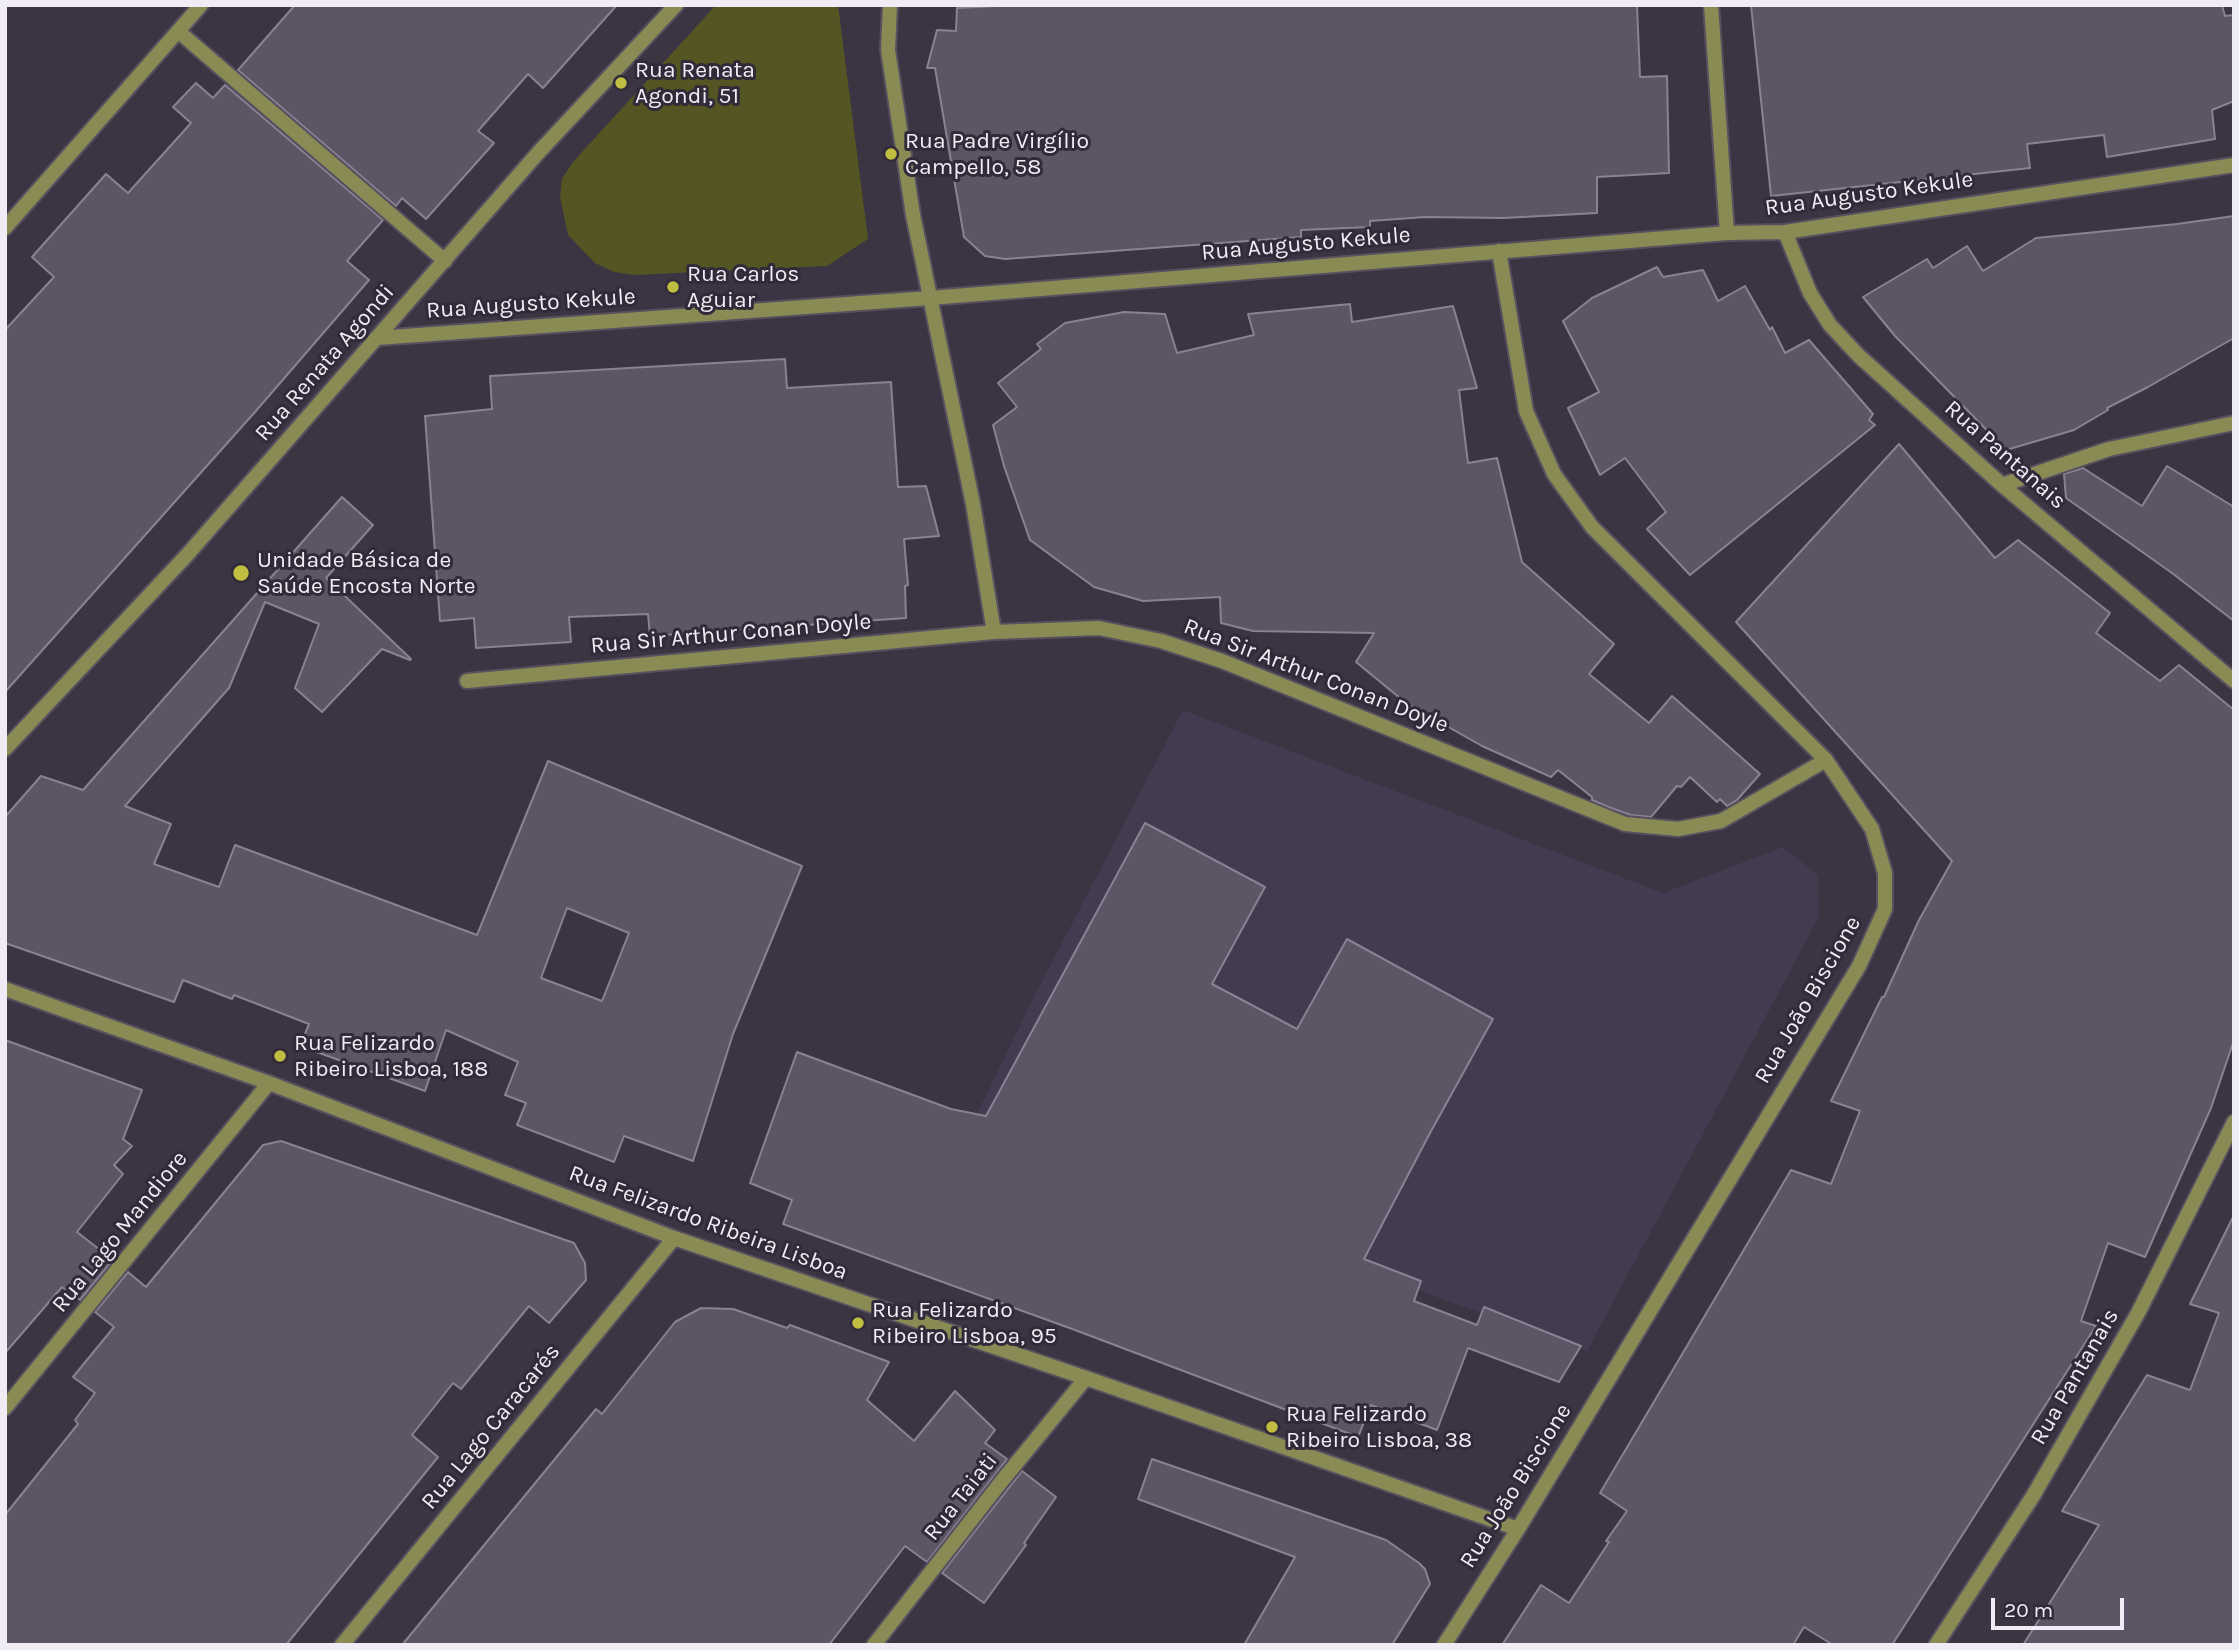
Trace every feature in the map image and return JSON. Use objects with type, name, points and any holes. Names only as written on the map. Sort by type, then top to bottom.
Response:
[{"type":"street","points":[[5,228],[201,5]]},
{"type":"street","name":"Rua Renata Agondi","points":[[5,749],[187,555],[538,153],[676,5]]},
{"type":"street","points":[[890,5],[888,50],[914,215],[973,504],[994,632]]},
{"type":"street","points":[[1711,5],[1727,233]]},
{"type":"street","points":[[178,32],[445,261]]},
{"type":"street","name":"Rua Augusto Kekule","points":[[377,338],[930,298],[1727,233],[1785,232],[2234,165]]},
{"type":"street","name":"Rua Pantanais","points":[[1785,232],[1810,293],[1830,325],[1859,356],[2002,485],[2234,681]]},
{"type":"street","name":"Rua João Biscione","points":[[1444,1645],[1518,1529],[1859,966],[1885,909],[1885,873],[1872,829],[1826,760],[1592,527],[1554,474],[1526,411],[1499,251]]},
{"type":"street","points":[[2002,485],[2109,449],[2234,423]]},
{"type":"street","name":"Rua Sir Arthur Conan Doyle","points":[[467,681],[994,632],[1099,628],[1161,640],[1222,661],[1625,824],[1678,828],[1721,821],[1826,760]]},
{"type":"street","name":"Rua Felizardo Ribeira Lisboa","points":[[5,989],[269,1083],[674,1238],[1518,1529]]},
{"type":"street","name":"Rua Lago Mandiore","points":[[5,1408],[269,1083]]},
{"type":"street","name":"Rua Pantanais","points":[[1936,1645],[2033,1496],[2138,1313],[2234,1122]]},
{"type":"street","name":"Rua Lago Caracarés","points":[[342,1645],[674,1238]]},
{"type":"street","name":"Rua Taiati","points":[[874,1645],[1086,1378]]},
{"type":"shaded area","points":[[716,5],[838,5],[868,239],[827,266],[634,275],[614,272],[595,263],[568,235],[560,197],[562,179],[572,163]]},
{"type":"shaded area","points":[[1183,710],[1663,893],[1783,847],[1818,875],[1819,917],[1587,1351],[1125,1185],[972,1124],[1036,993]]},
{"type":"building","points":[[295,5],[617,5],[543,88],[528,74],[478,131],[494,143],[426,219],[402,198],[396,206],[238,70]]},
{"type":"building","points":[[1018,5],[1637,5],[1640,77],[1667,76],[1669,173],[1597,177],[1597,213],[1504,218],[1425,217],[1370,221],[1370,227],[1301,230],[1301,237],[1005,259],[985,256],[964,237],[935,68],[927,68],[937,30],[956,31],[957,8]]},
{"type":"building","points":[[1751,5],[2222,5],[2225,16],[2234,15],[2234,101],[2212,110],[2215,139],[2107,157],[2104,135],[2027,144],[2030,168],[1771,196]]},
{"type":"building","points":[[196,83],[213,98],[225,85],[383,220],[347,261],[369,280],[5,692],[5,330],[54,277],[32,257],[106,174],[128,193],[191,123],[173,107]]},
{"type":"building","points":[[2234,216],[2234,338],[2107,408],[2108,410],[2074,430],[2006,450],[1895,336],[1863,297],[1927,259],[1933,268],[1967,246],[1983,271],[2036,238]]},
{"type":"building","points":[[1657,267],[1663,277],[1703,270],[1718,301],[1745,286],[1770,330],[1772,327],[1785,353],[1809,340],[1873,414],[1869,420],[1875,425],[1690,575],[1647,529],[1666,512],[1625,458],[1600,475],[1568,408],[1599,392],[1563,321],[1592,298]]},
{"type":"building","points":[[1350,304],[1352,322],[1453,306],[1477,388],[1459,390],[1468,463],[1497,458],[1522,562],[1614,644],[1589,674],[1649,723],[1672,696],[1760,774],[1737,800],[1727,806],[1720,799],[1717,802],[1690,777],[1681,787],[1677,786],[1651,817],[1631,815],[1611,808],[1592,800],[1592,797],[1558,770],[1551,777],[1482,746],[1406,703],[1356,662],[1374,633],[1253,631],[1221,623],[1220,597],[1143,601],[1094,587],[1030,540],[993,425],[1017,407],[998,383],[1041,349],[1037,344],[1065,323],[1124,312],[1165,314],[1177,353],[1254,335],[1248,314]]},
{"type":"building","points":[[785,359],[787,388],[891,382],[898,487],[926,486],[939,536],[904,539],[908,585],[905,586],[906,618],[650,636],[648,614],[569,617],[571,642],[476,648],[474,618],[440,621],[425,416],[492,409],[490,376]]},
{"type":"building","points":[[1899,444],[1995,558],[2018,540],[2110,613],[2096,633],[2160,681],[2179,665],[2234,710],[2234,1040],[2211,1108],[2145,1257],[2108,1243],[2081,1321],[2096,1326],[1892,1645],[1833,1645],[1804,1627],[1793,1645],[1502,1645],[1541,1585],[1569,1603],[1609,1542],[1606,1541],[1627,1511],[1600,1493],[1791,1170],[1831,1184],[1860,1111],[1831,1101],[1884,997],[1919,920],[1952,861],[1736,622]]},
{"type":"building","points":[[2167,466],[2234,507],[2234,621],[2172,573],[2066,498],[2064,474],[2083,468],[2142,506]]},
{"type":"building","points":[[342,497],[373,525],[326,578],[411,659],[382,649],[322,712],[295,688],[319,624],[265,602],[229,688],[125,806],[171,824],[154,864],[219,887],[235,845],[477,935],[548,761],[802,866],[733,1034],[693,1161],[624,1136],[614,1162],[517,1125],[526,1103],[505,1095],[518,1062],[446,1030],[425,1091],[300,1046],[309,1024],[234,995],[232,999],[183,980],[174,1002],[5,943],[5,817],[41,776],[83,790]],"holes":[[[567,908],[629,933],[602,1001],[541,978]]]},
{"type":"building","points":[[1145,823],[1265,887],[1212,984],[1297,1029],[1347,939],[1493,1019],[1364,1259],[1421,1281],[1414,1301],[1477,1325],[1484,1307],[1581,1346],[1559,1382],[1468,1348],[1437,1430],[1371,1405],[1358,1437],[783,1224],[792,1200],[750,1183],[797,1052],[951,1109],[986,1116]]},
{"type":"building","points":[[5,1040],[142,1090],[123,1139],[132,1146],[114,1165],[123,1174],[77,1232],[113,1260],[80,1300],[62,1287],[5,1353]]},
{"type":"building","points":[[281,1141],[574,1243],[585,1263],[586,1280],[549,1323],[529,1306],[461,1389],[453,1383],[412,1435],[438,1457],[286,1645],[5,1645],[5,1515],[78,1424],[75,1420],[95,1393],[73,1377],[114,1327],[95,1312],[128,1272],[146,1287],[263,1145]]},
{"type":"building","points":[[2234,1215],[2234,1645],[2023,1645],[2099,1525],[2062,1511],[2147,1375],[2190,1390],[2219,1313],[2190,1304]]},
{"type":"building","points":[[701,1308],[733,1309],[787,1328],[790,1325],[889,1362],[867,1400],[914,1441],[955,1391],[995,1430],[985,1443],[1007,1459],[927,1562],[905,1546],[829,1645],[402,1645],[596,1409],[602,1414],[675,1322]]},
{"type":"building","points":[[1152,1459],[1386,1540],[1425,1569],[1430,1584],[1392,1645],[1244,1645],[1295,1557],[1138,1499]]},
{"type":"building","points":[[1022,1471],[1056,1497],[1024,1543],[1026,1545],[984,1603],[942,1573]]},
{"type":"place","name":"Rua Renata Agondi, 51","points":[[621,83]]},
{"type":"place","name":"Rua Padre Virgílio Campello, 58","points":[[891,154]]},
{"type":"place","name":"Rua Carlos Aguiar","points":[[673,287]]},
{"type":"place","name":"Unidade Básica de Saúde Encosta Norte","points":[[241,573]]},
{"type":"place","name":"Rua Felizardo Ribeiro Lisboa, 188","points":[[280,1056]]},
{"type":"place","name":"Rua Felizardo Ribeiro Lisboa, 95","points":[[858,1323]]},
{"type":"place","name":"Rua Felizardo Ribeiro Lisboa, 38","points":[[1272,1427]]}]
